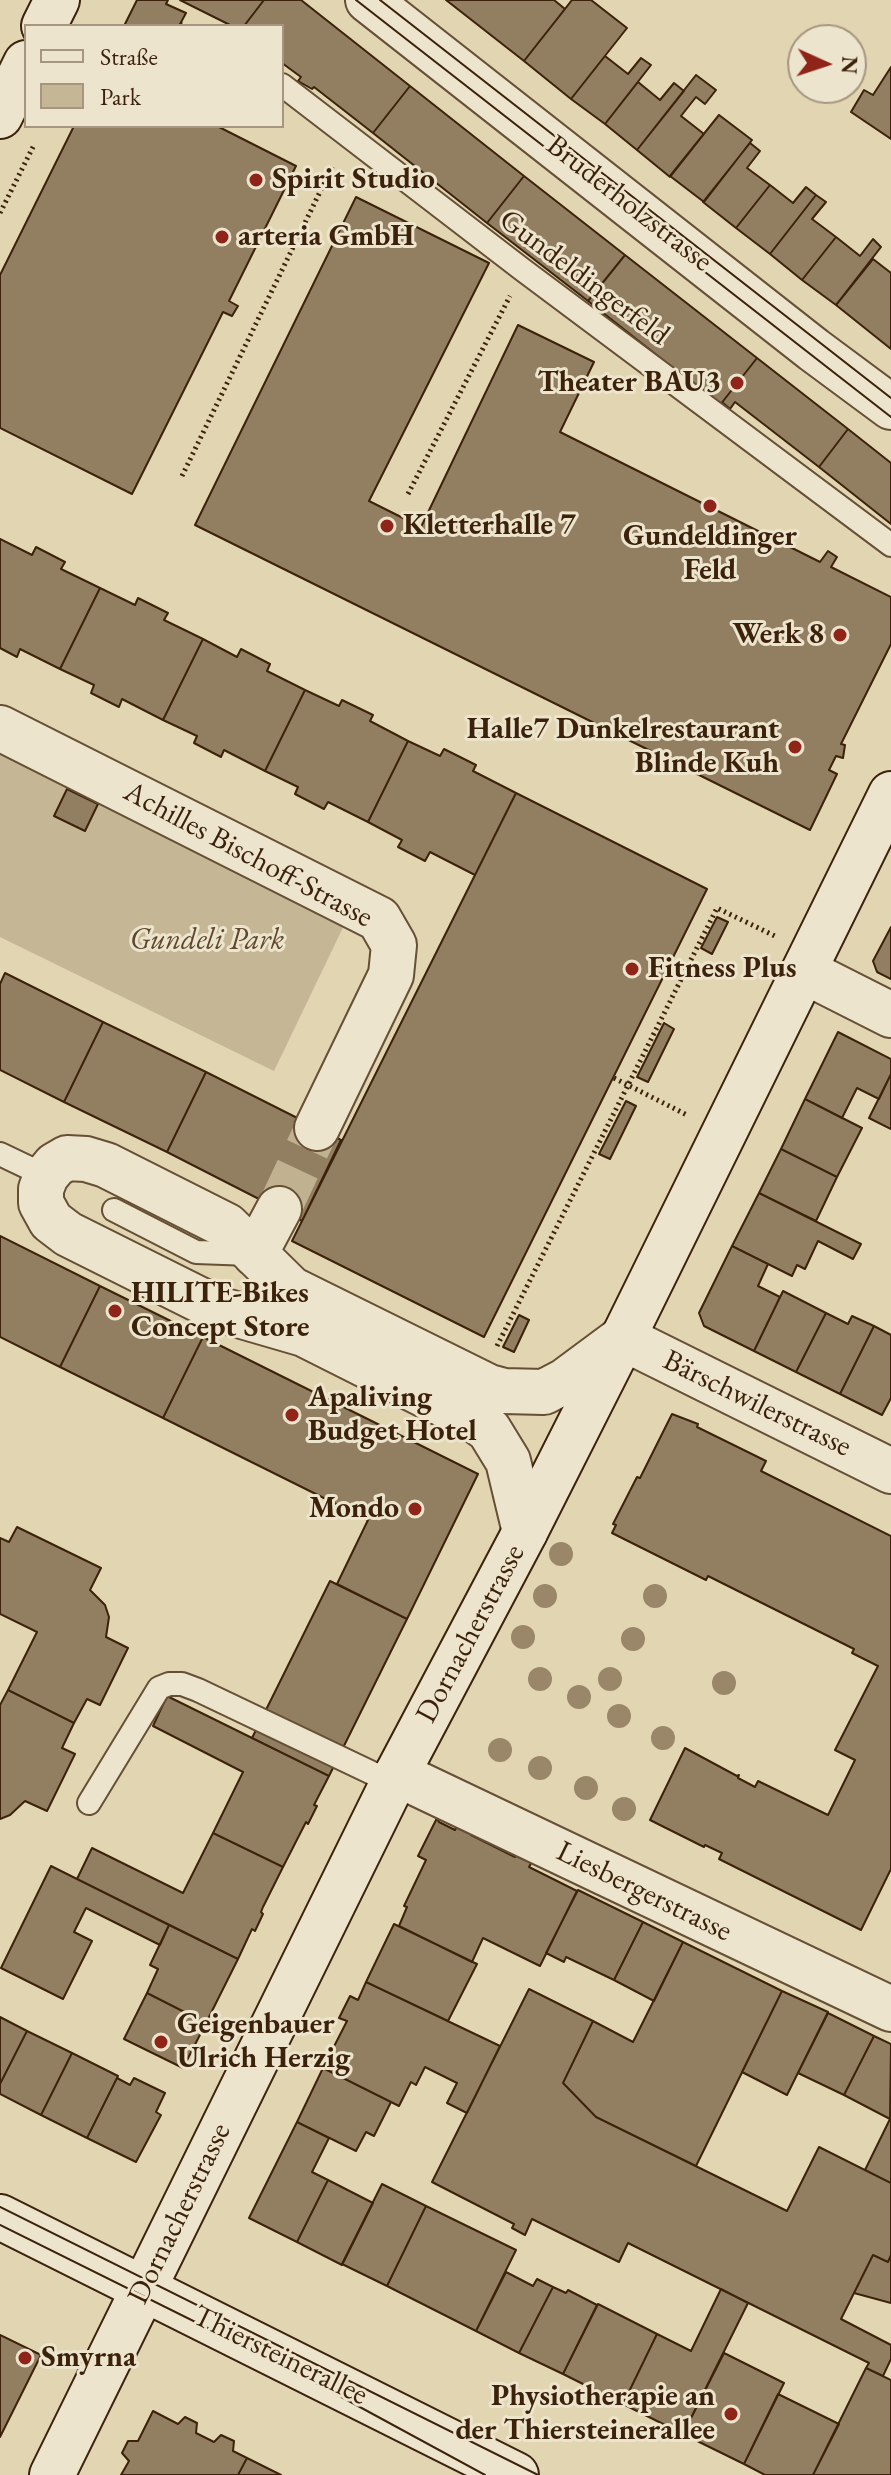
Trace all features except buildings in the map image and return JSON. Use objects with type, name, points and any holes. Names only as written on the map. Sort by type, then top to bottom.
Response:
[{"type":"street","points":[[45,24],[57,0]]},
{"type":"street","name":"Bruderholzstrasse","points":[[368,0],[891,407]]},
{"type":"street","points":[[0,116],[24,67]]},
{"type":"street","name":"Achilles Bischoff-Strasse","points":[[0,728],[379,919],[394,945],[391,975],[317,1128]]},
{"type":"street","name":"Dornacherstrasse","points":[[52,2475],[395,1778],[623,1338],[891,794]]},
{"type":"street","points":[[808,963],[891,1015]]},
{"type":"street","points":[[525,1532],[508,1461],[489,1430],[475,1420],[304,1334],[218,1309],[68,1234],[51,1221],[41,1203],[41,1189],[46,1176],[55,1165],[67,1158],[106,1165],[227,1226],[291,1289],[489,1387],[504,1391],[544,1392],[565,1381],[623,1338]]},
{"type":"street","points":[[255,1254],[279,1209]]},
{"type":"street","name":"Bärschwilerstrasse","points":[[623,1338],[891,1471]]},
{"type":"street","name":"Liesbergerstrasse","points":[[395,1778],[891,2009]]},
{"type":"street","name":"Thiersteinerallee","points":[[0,2217],[516,2475]]},
{"type":"lane","name":"Gundeldingerfeld","points":[[284,87],[891,545]]},
{"type":"lane","points":[[0,1154],[46,1176]]},
{"type":"lane","points":[[114,1210],[196,1252],[255,1254]]},
{"type":"lane","points":[[89,1803],[159,1688],[169,1684],[182,1684],[198,1690],[395,1778]]},
{"type":"path","points":[[182,476],[347,135]]},
{"type":"path","points":[[0,213],[37,138]]},
{"type":"path","points":[[408,494],[523,270]]},
{"type":"path","points":[[493,1355],[717,908],[808,963]]},
{"type":"path","points":[[614,1078],[724,1133]]},
{"type":"green space","name":"Gundeli Park","points":[[0,742],[350,913],[274,1071],[0,937]]},
{"type":"tunnel","points":[[279,1209],[317,1128]]},
{"type":"tram line","points":[[356,0],[891,417]]},
{"type":"tram line","points":[[380,0],[891,398]]},
{"type":"tram line","points":[[0,2207],[538,2475]]},
{"type":"tram line","points":[[0,2225],[288,2368],[485,2475]]},
{"type":"place","name":"Spirit Studio","points":[[256,180]]},
{"type":"place","name":"arteria GmbH","points":[[222,237]]},
{"type":"place","name":"Theater BAU3","points":[[737,383]]},
{"type":"place","name":"Gundeldinger Feld","points":[[710,506]]},
{"type":"place","name":"Kletterhalle 7","points":[[387,526]]},
{"type":"place","name":"Werk 8","points":[[840,635]]},
{"type":"place","name":"Halle7 Dunkelrestaurant Blinde Kuh","points":[[795,747]]},
{"type":"place","name":"Fitness Plus","points":[[632,969]]},
{"type":"place","name":"HILITE-Bikes Concept Store","points":[[115,1311]]},
{"type":"place","name":"Apaliving Budget Hotel","points":[[292,1415]]},
{"type":"place","name":"Mondo","points":[[415,1509]]},
{"type":"place","name":"Geigenbauer Ulrich Herzig","points":[[161,2042]]},
{"type":"place","name":"Smyrna","points":[[25,2358]]},
{"type":"place","name":"Physiotherapie an der Thiersteinerallee","points":[[731,2414]]}]
